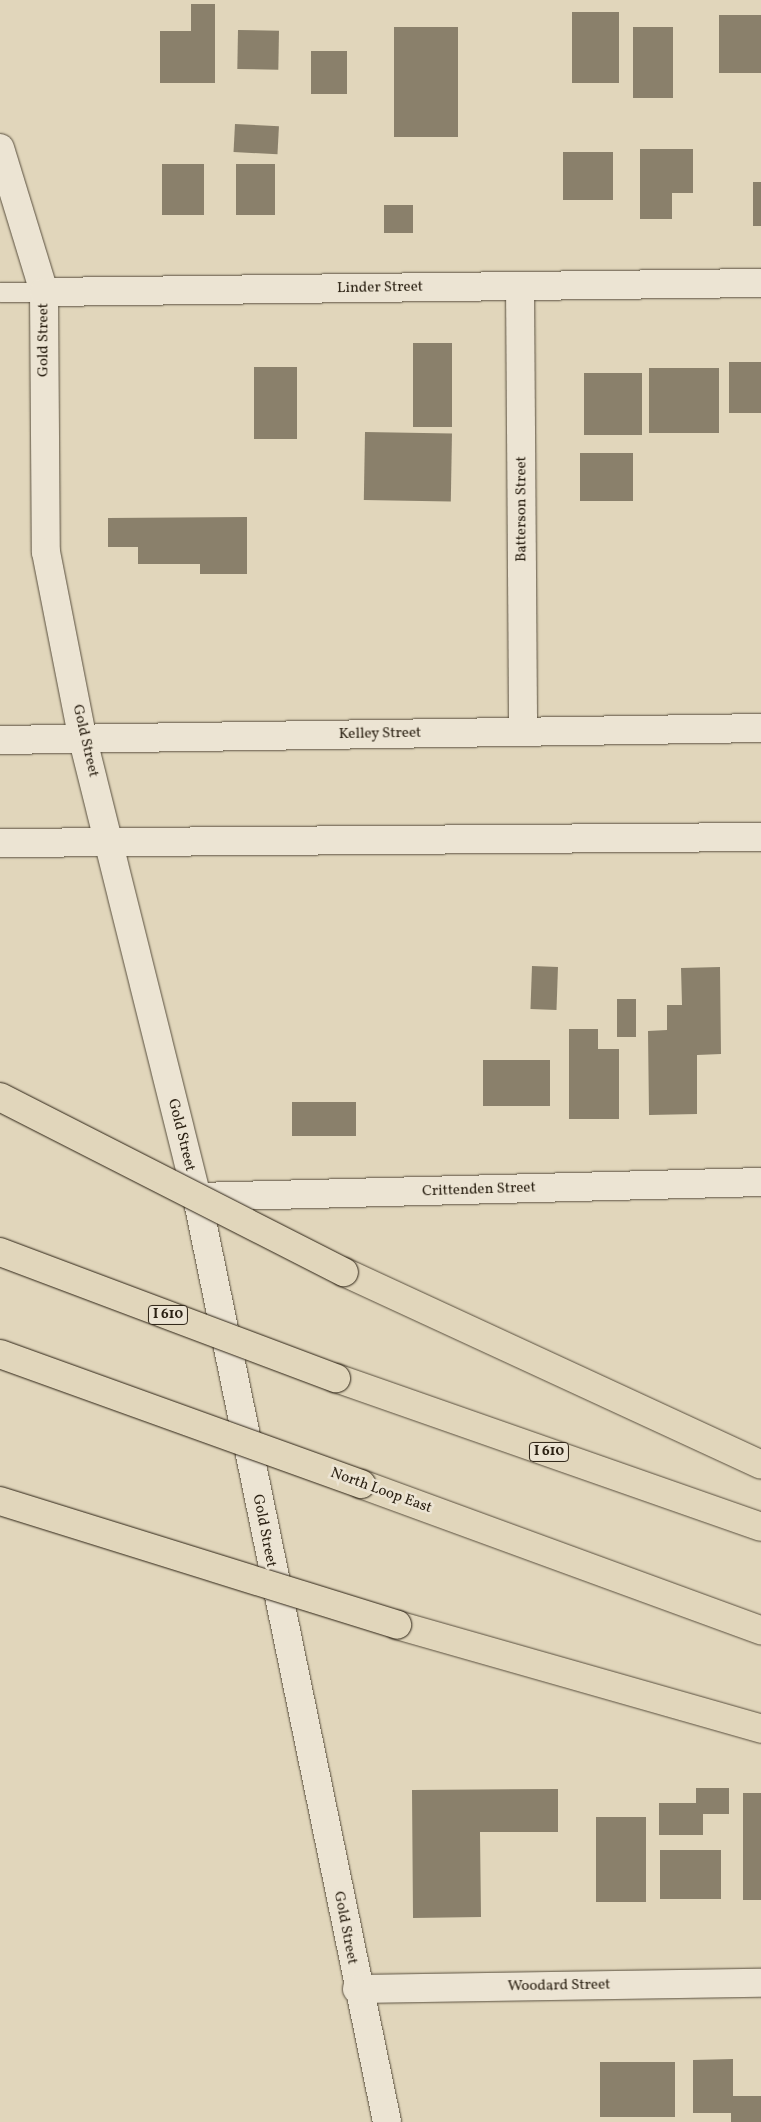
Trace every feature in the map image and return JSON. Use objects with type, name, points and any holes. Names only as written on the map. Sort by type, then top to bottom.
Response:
[{"type":"highway","points":[[0,1097],[344,1272],[761,1465]]},
{"type":"highway","name":"I 610","points":[[0,1252],[336,1378],[761,1527]]},
{"type":"highway","name":"North Loop East","points":[[0,1354],[761,1630]]},
{"type":"highway","points":[[0,1501],[396,1625],[761,1729]]},
{"type":"street","name":"Gold Street","points":[[0,148],[44,292],[46,552],[83,740],[197,1197],[357,1989],[386,2122]]},
{"type":"street","name":"Linder Street","points":[[44,292],[761,283]]},
{"type":"street","name":"Batterson Street","points":[[520,286],[523,731]]},
{"type":"street","name":"Kelley Street","points":[[0,740],[761,728]]},
{"type":"street","points":[[0,843],[110,844],[761,836]]},
{"type":"street","name":"Crittenden Street","points":[[197,1197],[761,1182]]},
{"type":"street","name":"Woodard Street","points":[[357,1989],[761,1983]]},
{"type":"lane","name":"Linder Street","points":[[0,292],[44,292]]},
{"type":"building","points":[[191,4],[215,4],[215,83],[160,83],[160,31],[191,31]]},
{"type":"building","points":[[572,12],[619,12],[619,83],[572,83]]},
{"type":"building","points":[[719,15],[761,15],[761,73],[719,73]]},
{"type":"building","points":[[394,27],[458,27],[458,137],[394,137]]},
{"type":"building","points":[[633,27],[673,27],[673,98],[633,98]]},
{"type":"building","points":[[238,30],[279,31],[278,70],[237,69]]},
{"type":"building","points":[[311,51],[347,51],[347,94],[311,94]]},
{"type":"building","points":[[235,124],[279,126],[277,154],[234,152]]},
{"type":"building","points":[[640,149],[693,149],[693,193],[672,193],[672,219],[640,219]]},
{"type":"building","points":[[563,152],[613,152],[613,200],[563,200]]},
{"type":"building","points":[[162,164],[204,164],[204,215],[162,215]]},
{"type":"building","points":[[236,164],[275,164],[275,215],[236,215]]},
{"type":"building","points":[[753,182],[761,182],[761,226],[753,226]]},
{"type":"building","points":[[384,205],[413,205],[413,233],[384,233]]},
{"type":"building","points":[[413,343],[452,343],[452,427],[413,427]]},
{"type":"building","points":[[729,362],[761,362],[761,413],[729,413]]},
{"type":"building","points":[[254,367],[297,367],[297,439],[254,439]]},
{"type":"building","points":[[649,368],[719,368],[719,433],[649,433]]},
{"type":"building","points":[[584,373],[642,373],[642,435],[584,435]]},
{"type":"building","points":[[365,432],[452,434],[451,502],[364,500]]},
{"type":"building","points":[[580,453],[633,453],[633,501],[580,501]]},
{"type":"building","points":[[247,517],[247,574],[200,574],[200,564],[138,564],[138,547],[108,547],[108,518]]},
{"type":"building","points":[[532,966],[558,967],[556,1010],[530,1009]]},
{"type":"building","points":[[720,967],[721,1054],[697,1055],[697,1114],[649,1115],[648,1031],[667,1030],[667,1005],[682,1005],[681,968]]},
{"type":"building","points":[[617,999],[636,999],[636,1037],[617,1037]]},
{"type":"building","points":[[569,1029],[598,1029],[598,1049],[619,1049],[619,1119],[569,1119]]},
{"type":"building","points":[[483,1060],[550,1060],[550,1106],[483,1106]]},
{"type":"building","points":[[292,1102],[356,1102],[356,1136],[292,1136]]},
{"type":"building","points":[[696,1788],[729,1788],[729,1814],[703,1814],[703,1835],[659,1835],[659,1803],[696,1803]]},
{"type":"building","points":[[558,1789],[558,1832],[480,1832],[481,1917],[413,1918],[412,1790]]},
{"type":"building","points":[[743,1793],[761,1793],[761,1900],[743,1900]]},
{"type":"building","points":[[596,1817],[646,1817],[646,1902],[596,1902]]},
{"type":"building","points":[[660,1850],[721,1850],[721,1899],[660,1899]]},
{"type":"building","points":[[733,2059],[733,2096],[761,2096],[761,2122],[731,2122],[731,2113],[693,2113],[693,2060]]},
{"type":"building","points":[[600,2062],[675,2062],[675,2117],[600,2117]]}]
